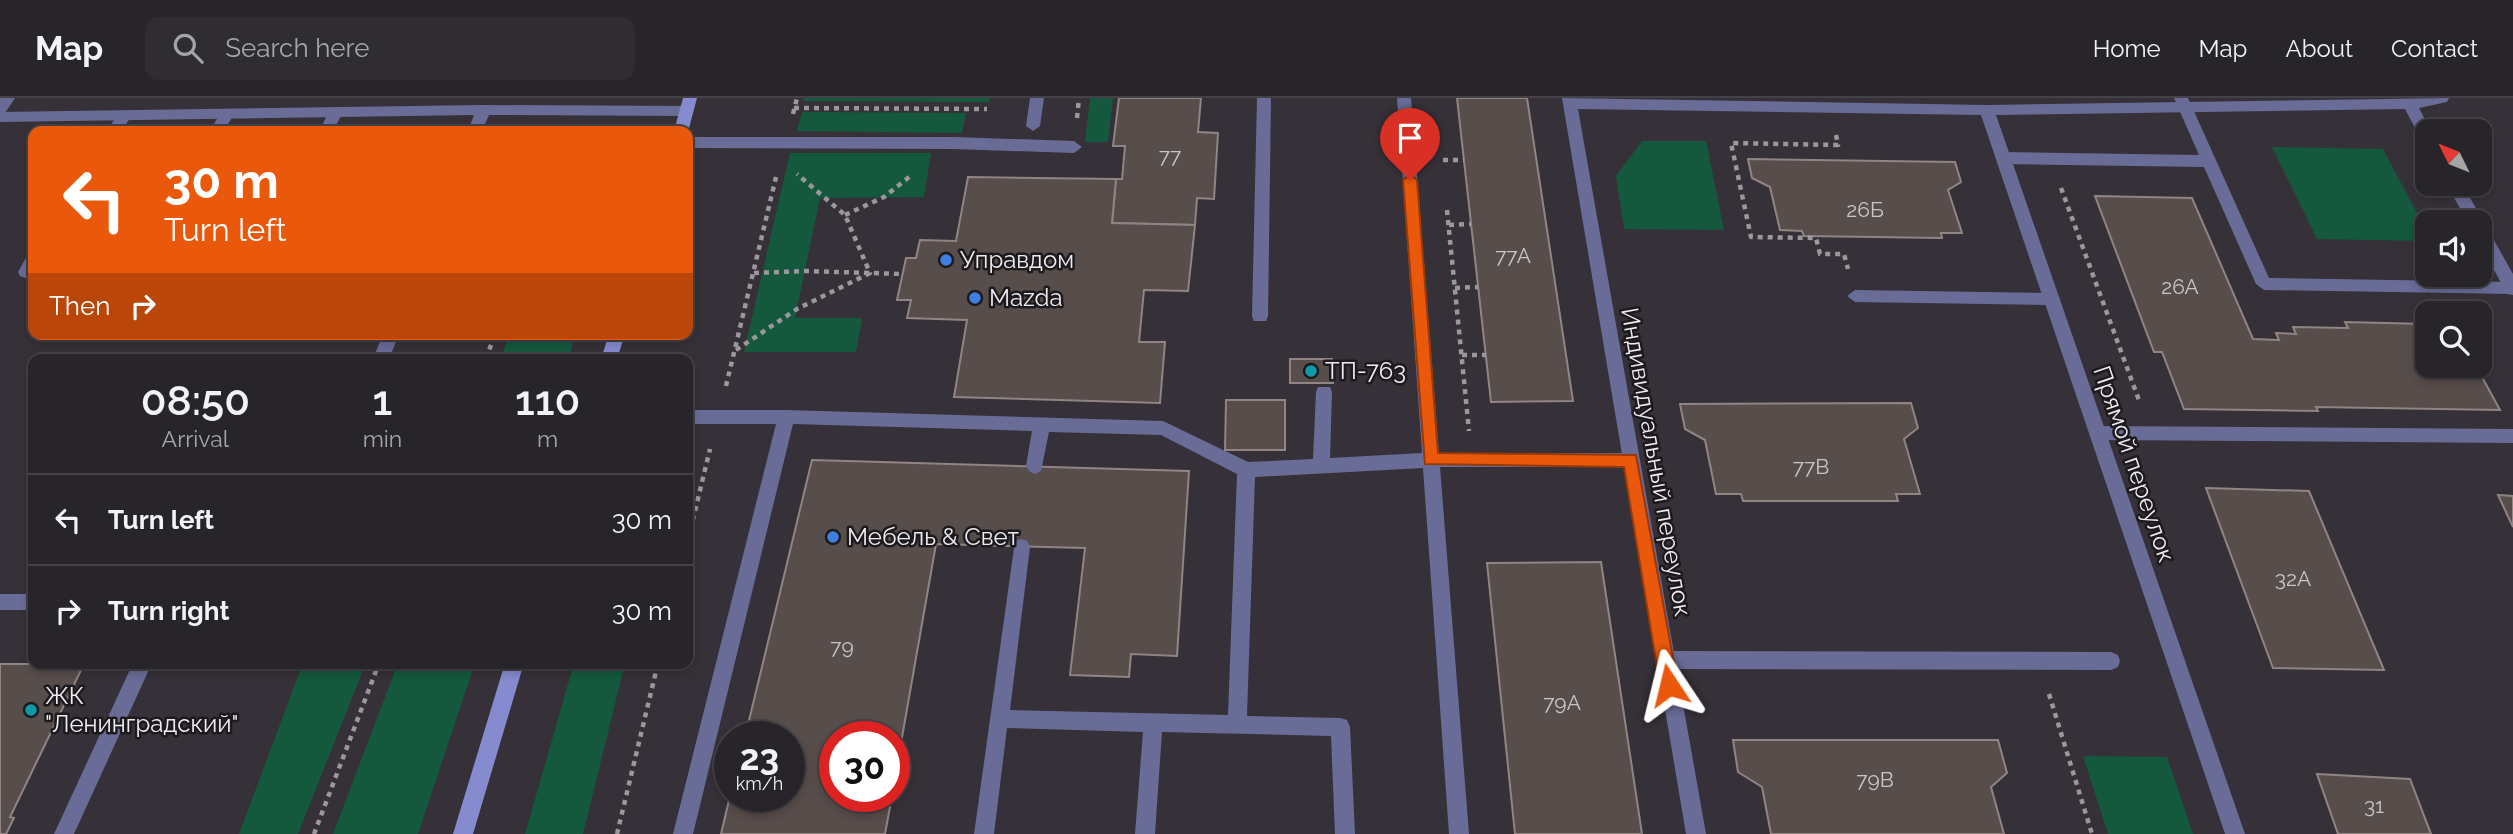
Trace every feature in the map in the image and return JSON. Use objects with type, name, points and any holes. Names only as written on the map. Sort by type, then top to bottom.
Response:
[{"type":"main road","points":[[682,126],[688,105]]},
{"type":"main road","points":[[463,834],[513,669]]},
{"type":"street","points":[[0,109],[8,98]]},
{"type":"street","points":[[1033,126],[1037,98]]},
{"type":"street","points":[[1260,316],[1264,98]]},
{"type":"street","points":[[1404,98],[1459,834]]},
{"type":"street","points":[[1569,101],[1987,110],[2183,102],[2407,101],[2442,98]]},
{"type":"street","name":"Индивидуальный переулок","points":[[1569,101],[1696,834]]},
{"type":"street","points":[[2407,101],[2417,119]]},
{"type":"street","points":[[2183,102],[2264,284],[2513,289],[2509,273],[2492,248]]},
{"type":"street","points":[[0,117],[688,105]]},
{"type":"street","points":[[477,126],[484,110]]},
{"type":"street","name":"Прямой переулок","points":[[1987,110],[2235,834]]},
{"type":"street","points":[[329,126],[336,112]]},
{"type":"street","points":[[220,126],[227,114]]},
{"type":"street","points":[[117,126],[124,116]]},
{"type":"street","points":[[693,143],[953,143],[1074,147]]},
{"type":"street","points":[[2003,158],[2209,161]]},
{"type":"street","points":[[1855,296],[2052,299]]},
{"type":"street","points":[[1321,466],[1324,392]]},
{"type":"street","points":[[693,417],[786,417],[1163,428],[1246,470],[1431,460],[1631,460]]},
{"type":"street","points":[[683,834],[786,417]]},
{"type":"street","points":[[1035,467],[1042,424]]},
{"type":"street","points":[[2098,433],[2513,436]]},
{"type":"street","points":[[1237,725],[1246,470]]},
{"type":"street","points":[[984,834],[1021,547]]},
{"type":"street","points":[[0,602],[28,602]]},
{"type":"street","points":[[1665,660],[2111,661]]},
{"type":"street","points":[[64,834],[140,669]]},
{"type":"street","points":[[998,719],[1340,727],[1345,834]]},
{"type":"street","points":[[1145,834],[1153,723]]},
{"type":"path","points":[[693,519],[797,98]]},
{"type":"path","points":[[794,108],[987,108]]},
{"type":"path","points":[[1834,128],[1838,145],[1731,143],[1751,237],[1816,238],[1820,254],[1844,254],[1855,296]]},
{"type":"path","points":[[1441,148],[1444,173]]},
{"type":"path","points":[[2050,158],[2151,434]]},
{"type":"path","points":[[1443,160],[1464,160]]},
{"type":"path","points":[[780,162],[845,215],[870,272]]},
{"type":"path","points":[[1446,199],[1472,460]]},
{"type":"path","points":[[1449,225],[1471,224]]},
{"type":"path","points":[[734,351],[797,309],[870,272]]},
{"type":"path","points":[[754,273],[902,274]]},
{"type":"path","points":[[1455,288],[1478,287]]},
{"type":"path","points":[[1462,355],[1486,355]]},
{"type":"path","points":[[2039,661],[2092,834]]},
{"type":"path","points":[[314,834],[377,669]]},
{"type":"path","points":[[617,834],[657,669]]},
{"type":"green space","points":[[804,98],[990,98],[989,102],[803,101]]},
{"type":"green space","points":[[1090,98],[1113,98],[1108,142],[1085,142]]},
{"type":"green space","points":[[802,112],[966,113],[962,133],[797,131]]},
{"type":"green space","points":[[1642,141],[1706,141],[1724,230],[1624,229],[1616,176]]},
{"type":"green space","points":[[2272,147],[2383,149],[2415,210],[2415,241],[2317,239]]},
{"type":"green space","points":[[790,153],[931,153],[924,197],[820,198],[795,318],[862,318],[856,352],[744,352]]},
{"type":"green space","points":[[507,340],[574,340],[570,354],[503,354]]},
{"type":"green space","points":[[301,669],[364,669],[298,834],[239,834]]},
{"type":"green space","points":[[396,669],[473,669],[418,834],[333,834]]},
{"type":"green space","points":[[572,669],[624,669],[583,834],[525,834]]},
{"type":"green space","points":[[2083,756],[2167,757],[2193,834],[2108,834]]},
{"type":"building","points":[[1119,98],[1201,98],[1198,132],[1218,133],[1214,199],[1197,198],[1195,225],[1112,223],[1116,179],[1122,179],[1125,146],[1113,146]]},
{"type":"building","points":[[1457,98],[1527,98],[1573,401],[1491,402]]},
{"type":"building","points":[[1748,159],[1955,162],[1961,182],[1948,190],[1962,233],[1941,233],[1942,238],[1804,236],[1802,231],[1780,230],[1770,187],[1752,178]]},
{"type":"building","points":[[968,177],[1116,179],[1112,223],[1195,225],[1188,291],[1144,290],[1139,342],[1165,342],[1160,403],[954,397],[967,320],[907,318],[911,300],[897,300],[906,258],[916,258],[920,240],[956,241]]},
{"type":"building","points":[[2095,196],[2192,198],[2253,339],[2279,340],[2276,333],[2296,334],[2293,327],[2348,328],[2345,322],[2415,324],[2415,378],[2483,378],[2500,410],[2316,407],[2318,411],[2184,409],[2162,352],[2154,352]]},
{"type":"building","name":"ТП-763","points":[[1290,359],[1332,359],[1333,383],[1290,383]]},
{"type":"building","points":[[1226,400],[1285,400],[1285,450],[1225,450]]},
{"type":"building","points":[[1911,403],[1918,428],[1904,439],[1920,494],[1896,494],[1898,501],[1743,501],[1741,494],[1716,494],[1705,440],[1685,429],[1680,404]]},
{"type":"building","points":[[812,460],[1189,471],[1177,656],[1131,654],[1129,677],[1070,675],[1085,548],[936,544],[905,721],[819,721],[819,812],[889,812],[885,834],[721,834],[726,812],[805,812],[805,721],[749,721]]},
{"type":"building","points":[[2206,488],[2309,491],[2384,670],[2273,668]]},
{"type":"building","points":[[2498,495],[2513,496],[2513,527]]},
{"type":"building","points":[[1601,562],[1642,834],[1515,834],[1487,563]]},
{"type":"building","name":"ЖК \"Ленинградский\"","points":[[0,664],[28,664],[28,669],[82,669],[10,817],[14,818],[6,834],[0,834]]},
{"type":"building","points":[[1733,740],[1998,740],[2007,773],[1991,787],[2004,834],[1771,834],[1762,787],[1738,772]]},
{"type":"building","points":[[2317,774],[2410,779],[2431,834],[2338,834]]},
{"type":"place","name":"Управдом","points":[[946,260]]},
{"type":"place","name":"Mazda","points":[[975,298]]},
{"type":"place","name":"ТП-763","points":[[1311,371]]},
{"type":"place","name":"Мебель & Свет","points":[[833,537]]},
{"type":"place","name":"ЖК \"Ленинградский\"","points":[[31,710]]},
{"type":"route","points":[[1410,180],[1431,460],[1631,460],[1669,685]]}]
